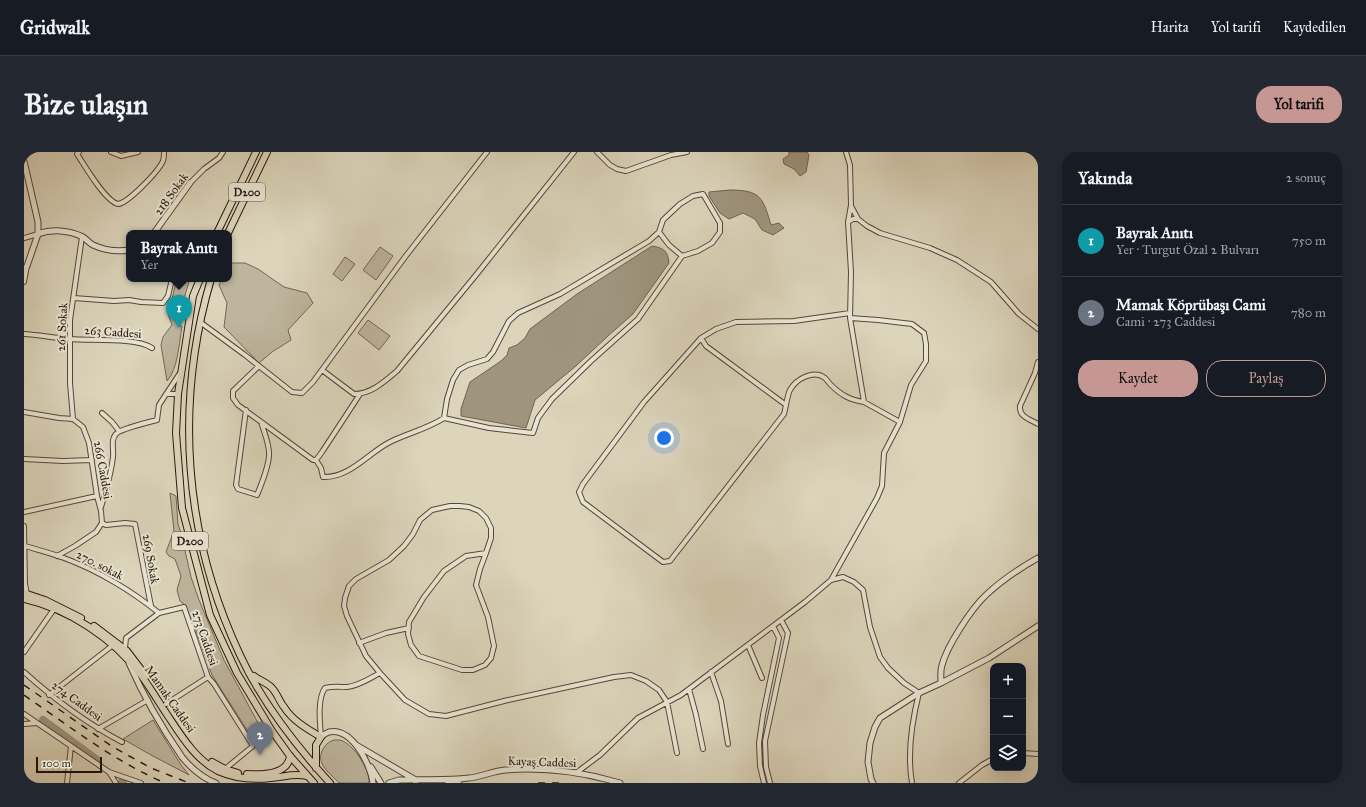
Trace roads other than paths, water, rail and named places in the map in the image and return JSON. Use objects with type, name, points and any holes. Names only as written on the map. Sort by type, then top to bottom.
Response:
[{"type":"main road","name":"D200","points":[[218,230],[256,152]]},
{"type":"main road","name":"D200","points":[[229,230],[267,152]]},
{"type":"main road","name":"D200","points":[[199,282],[193,296],[178,394],[176,433],[182,508],[210,615],[237,673],[272,731],[290,756],[314,783]]},
{"type":"main road","name":"D200","points":[[210,282],[200,322],[192,368],[188,430],[192,488],[200,539],[209,572],[229,629],[248,671],[290,734],[316,768],[330,783]]},
{"type":"main road","name":"Mamak Caddesi","points":[[25,595],[88,626],[113,645],[123,650]]},
{"type":"main road","name":"Mamak Caddesi","points":[[25,595],[45,600],[75,614],[99,628],[123,650],[141,674],[190,748],[211,767],[231,775],[249,778],[266,779],[294,774],[307,776]]},
{"type":"main road","name":"Mamak Caddesi","points":[[129,658],[166,704],[184,733],[199,751],[214,764],[225,769],[241,773],[272,773],[286,767],[290,762],[290,756]]},
{"type":"main road","points":[[248,671],[261,682],[269,686],[275,692],[284,708],[306,728],[321,736],[316,745],[316,768]]},
{"type":"street","points":[[79,152],[77,154],[110,201],[118,204],[126,202],[143,186],[163,162],[164,152]]},
{"type":"street","points":[[111,152],[121,156],[138,152]]},
{"type":"street","name":"218 Sokak","points":[[156,230],[190,182],[204,169],[220,158],[223,152]]},
{"type":"street","points":[[200,322],[292,392],[302,393],[322,370],[404,259],[487,152]]},
{"type":"street","points":[[322,370],[354,394],[360,394],[382,384],[397,371],[574,152]]},
{"type":"street","points":[[597,152],[610,165],[617,169],[626,171],[671,155],[687,152]]},
{"type":"street","points":[[846,152],[850,165],[851,205],[848,222],[851,272],[850,318],[864,402]]},
{"type":"street","points":[[24,161],[38,222],[38,234],[26,268],[24,282]]},
{"type":"street","points":[[259,366],[233,391],[233,398],[246,410],[313,460],[316,460],[321,468],[323,477],[337,476],[350,470],[375,450],[391,441],[432,425],[444,418],[489,428],[533,433],[538,418],[552,399],[591,360],[638,319],[682,256],[698,251],[712,243],[720,232],[720,223],[703,194],[693,196],[680,204],[663,220],[658,232],[649,241],[560,294],[518,313],[509,321],[493,352],[487,359],[468,365],[459,370],[453,380],[444,418]]},
{"type":"street","points":[[851,205],[858,219],[867,226],[880,233],[937,250],[992,282],[1019,314],[1038,329]]},
{"type":"street","points":[[848,222],[853,219],[858,219]]},
{"type":"street","points":[[24,238],[46,230],[65,232],[82,237],[107,250],[126,250]]},
{"type":"street","points":[[658,232],[669,245],[682,256]]},
{"type":"street","name":"261 Sokak","points":[[73,419],[71,402],[70,320],[82,237]]},
{"type":"street","points":[[74,298],[163,303],[168,296],[171,282]]},
{"type":"street","points":[[850,313],[794,321],[736,322],[716,329],[701,338],[644,402],[583,484],[580,492],[583,502],[663,562],[670,561],[784,414],[790,389],[800,379],[818,374],[846,397],[855,401],[864,402],[900,422]]},
{"type":"street","points":[[576,773],[600,755],[638,718],[689,689],[805,602],[831,580],[877,498],[882,486],[884,453],[900,422],[911,385],[926,361],[926,344],[924,333],[912,324],[850,318]]},
{"type":"street","name":"263 Caddesi","points":[[24,334],[70,339],[119,340],[147,344],[152,348]]},
{"type":"street","points":[[701,338],[706,346],[786,405]]},
{"type":"street","points":[[1038,362],[1020,406],[1021,415],[1038,424]]},
{"type":"street","points":[[100,509],[112,462],[112,445],[115,434],[119,431],[157,420],[159,405],[182,370]]},
{"type":"street","points":[[166,394],[178,394]]},
{"type":"street","points":[[316,460],[360,394]]},
{"type":"street","points":[[246,410],[236,485],[238,489],[257,495],[269,455],[266,436],[261,421]]},
{"type":"street","points":[[24,412],[73,419]]},
{"type":"street","points":[[102,413],[119,431]]},
{"type":"street","name":"266 Caddesi","points":[[73,419],[83,427],[89,443],[102,523]]},
{"type":"street","points":[[24,459],[63,461],[92,460]]},
{"type":"street","points":[[24,512],[97,496]]},
{"type":"street","points":[[486,554],[466,556],[444,571],[424,597],[409,622],[408,634],[411,645],[419,656],[462,670],[473,670],[485,665],[491,658],[494,646],[488,617],[476,585],[486,554],[491,528],[486,518],[479,512],[469,507],[450,506],[432,510],[420,520],[413,534],[393,557],[369,573],[356,579],[349,586],[344,606],[346,616],[359,643],[366,656],[405,700],[429,714],[446,716],[516,698],[614,677],[632,675],[646,681],[659,690],[667,702],[677,753]]},
{"type":"street","points":[[57,556],[96,532],[102,523]]},
{"type":"street","name":"269 Sokak","points":[[102,523],[106,525],[125,523],[135,524],[151,606]]},
{"type":"street","points":[[24,526],[25,595]]},
{"type":"street","name":"270. sokak","points":[[25,546],[57,556],[110,580],[143,600],[159,614]]},
{"type":"street","points":[[941,683],[942,666],[945,656],[958,632],[971,613],[985,596],[1025,565],[1038,558]]},
{"type":"street","points":[[831,580],[843,577],[854,582],[863,590],[870,627],[880,657],[888,668],[904,683],[919,693]]},
{"type":"street","name":"273 Caddesi","points":[[159,614],[184,607],[208,677],[214,684],[253,746],[225,769]]},
{"type":"street","points":[[24,652],[54,609]]},
{"type":"street","points":[[123,650],[126,638],[159,614]]},
{"type":"street","points":[[770,783],[766,767],[765,741],[788,633],[781,620]]},
{"type":"street","points":[[764,783],[760,766],[759,743],[763,715],[779,638],[773,626]]},
{"type":"street","points":[[873,783],[868,762],[870,743],[875,727],[880,718],[919,693],[989,658],[1038,626]]},
{"type":"street","points":[[359,643],[386,633],[409,628]]},
{"type":"street","points":[[49,695],[113,645]]},
{"type":"street","points":[[748,645],[762,678]]},
{"type":"street","points":[[129,658],[135,678],[176,749],[188,764],[198,773],[216,783]]},
{"type":"street","name":"274 Caddesi","points":[[24,672],[49,695],[98,729],[122,742]]},
{"type":"street","points":[[711,672],[721,701],[728,744]]},
{"type":"street","points":[[380,673],[361,683],[348,687],[336,686],[325,688],[321,693],[319,717],[321,736],[329,732],[337,732],[346,736],[354,743],[415,781]]},
{"type":"street","points":[[166,704],[208,677]]},
{"type":"street","points":[[689,689],[703,749]]},
{"type":"street","points":[[912,783],[910,770],[911,744],[914,715],[919,693]]},
{"type":"street","points":[[98,729],[148,700]]},
{"type":"street","points":[[24,714],[109,772],[141,783]]},
{"type":"street","points":[[24,724],[37,722]]},
{"type":"street","points":[[354,743],[381,783]]},
{"type":"street","points":[[67,783],[72,746]]},
{"type":"street","points":[[1026,753],[1038,754]]},
{"type":"street","points":[[365,758],[373,783]]},
{"type":"street","points":[[959,783],[990,761]]},
{"type":"street","name":"Kayaş Caddesi","points":[[388,783],[399,780],[415,781],[470,778],[504,770],[533,770],[576,773],[620,783]]},
{"type":"street","points":[[109,772],[116,783]]},
{"type":"street","points":[[24,778],[25,783]]},
{"type":"street","points":[[448,783],[470,778]]},
{"type":"waterway","points":[[43,720],[97,760]]},
{"type":"railway","points":[[24,685],[113,747],[151,768],[189,783]]},
{"type":"railway","points":[[24,695],[110,754],[165,783]]},
{"type":"railway","points":[[538,783],[564,783]]},
{"type":"place","name":"Bayrak Anıtı","points":[[179,328]]},
{"type":"place","name":"Mamak Köprübaşı Cami","points":[[260,755]]}]
